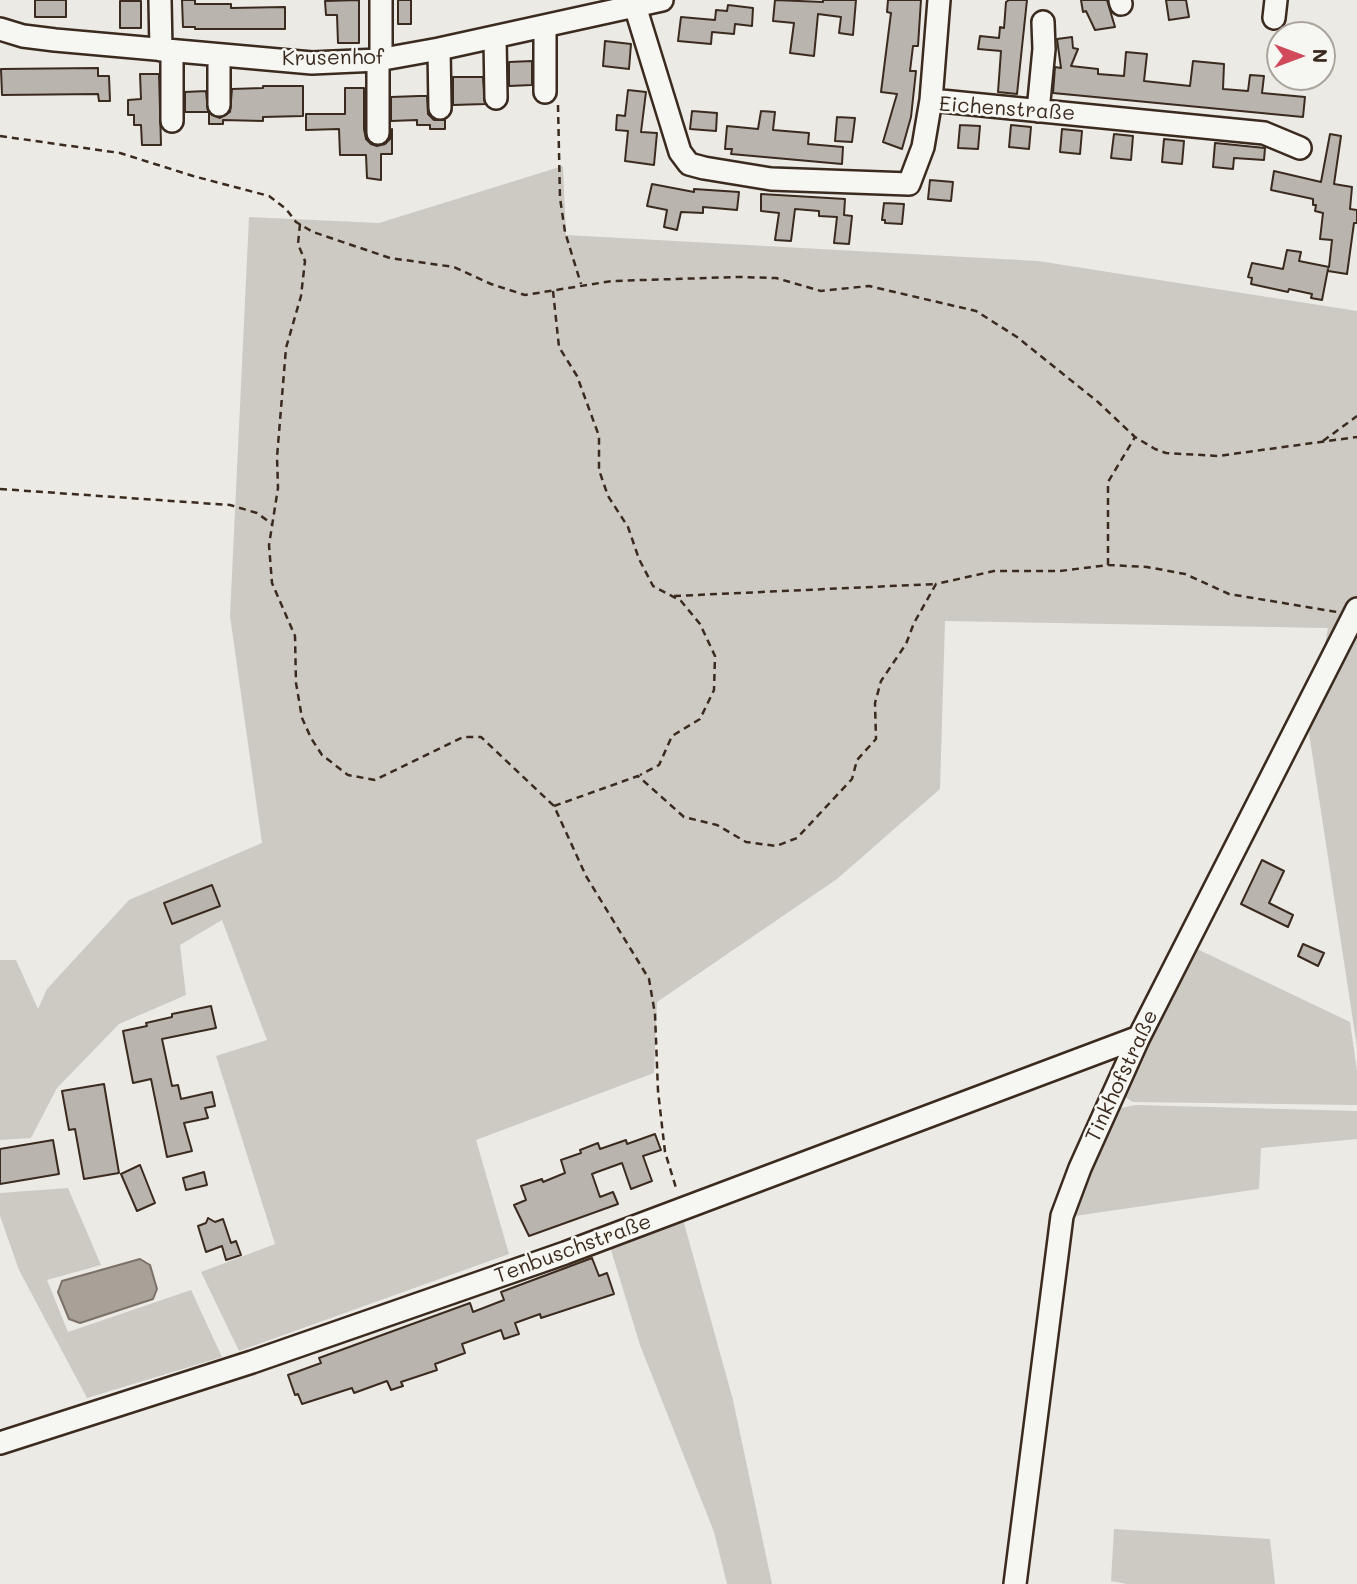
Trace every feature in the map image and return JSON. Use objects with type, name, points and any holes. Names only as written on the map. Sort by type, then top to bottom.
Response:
[{"type":"street","points":[[160,0],[172,121]]},
{"type":"street","points":[[378,133],[381,0]]},
{"type":"street","name":"Krusenhof","points":[[0,29],[23,36],[312,63],[380,59],[439,49],[635,3],[662,0]]},
{"type":"street","points":[[930,100],[939,0]]},
{"type":"street","name":"Eichenstraße","points":[[635,3],[680,152],[690,164],[771,179],[909,184],[922,147],[930,100],[1264,133],[1300,148]]},
{"type":"street","points":[[1038,111],[1044,48],[1043,22]]},
{"type":"street","points":[[545,26],[552,98]]},
{"type":"street","points":[[495,37],[496,99]]},
{"type":"street","points":[[439,49],[440,108]]},
{"type":"street","points":[[219,55],[219,105]]},
{"type":"street","name":"Tinkhofstraße","points":[[1015,1584],[1062,1216],[1080,1168],[1139,1037],[1356,612]]},
{"type":"street","name":"Tenbuschstraße","points":[[0,1443],[252,1362],[565,1254],[1139,1037]]},
{"type":"path","points":[[552,98],[565,232],[582,286]]},
{"type":"path","points":[[0,136],[120,153],[269,196],[313,232],[390,258],[454,267],[491,284],[525,295],[612,281],[738,276],[776,278],[821,291],[869,286],[976,311],[1017,337],[1098,402],[1135,437],[1166,453],[1218,456],[1357,437]]},
{"type":"path","points":[[300,224],[298,244],[305,261],[301,296],[286,348],[277,457],[278,488],[270,545],[272,583],[295,636],[296,683],[302,718],[322,755],[348,775],[375,780],[463,737],[481,737],[554,806],[586,876],[649,979],[655,1014],[658,1091],[665,1152],[678,1194]]},
{"type":"path","points":[[553,291],[559,347],[577,376],[599,436],[599,470],[608,495],[628,527],[639,559],[653,586],[681,601],[700,624],[715,656],[714,690],[700,719],[672,736],[659,765],[638,776],[554,806]]},
{"type":"path","points":[[1323,441],[1357,416]]},
{"type":"path","points":[[1108,565],[1108,482],[1135,437]]},
{"type":"path","points":[[0,489],[230,505],[257,513],[272,524]]},
{"type":"path","points":[[671,596],[936,584],[993,571],[1060,571],[1108,565],[1147,567],[1185,574],[1229,594],[1356,612]]},
{"type":"path","points":[[638,776],[684,817],[717,825],[746,842],[776,845],[797,838],[852,779],[857,760],[876,739],[875,703],[881,681],[906,644],[914,623],[936,584]]},
{"type":"shaded area","points":[[563,166],[566,235],[1038,261],[1357,311],[1357,1047],[1309,733],[1328,628],[945,621],[940,789],[837,879],[657,1002],[654,1073],[476,1140],[509,1254],[239,1351],[201,1272],[275,1244],[216,1056],[267,1040],[222,920],[180,945],[186,995],[119,1024],[57,1088],[31,1138],[0,1140],[0,960],[16,960],[38,1009],[47,989],[129,900],[262,843],[230,616],[249,217],[379,223]]},
{"type":"shaded area","points":[[1195,948],[1350,1022],[1357,1071],[1357,1105],[1133,1102],[1123,1096]]},
{"type":"shaded area","points":[[1136,1105],[1357,1111],[1357,1139],[1261,1148],[1259,1189],[1068,1217],[1116,1109]]},
{"type":"shaded area","points":[[68,1188],[101,1265],[47,1280],[68,1332],[191,1290],[222,1357],[87,1398],[19,1270],[0,1216],[0,1193]]},
{"type":"shaded area","points":[[681,1212],[733,1400],[772,1584],[727,1584],[714,1532],[640,1345],[608,1240]]},
{"type":"shaded area","points":[[140,1259],[150,1265],[157,1289],[153,1299],[80,1323],[69,1319],[58,1292],[62,1281]]},
{"type":"shaded area","points":[[1114,1529],[1270,1539],[1275,1584],[1127,1584],[1111,1581]]},
{"type":"building","points":[[35,0],[66,0],[66,17],[35,17]]},
{"type":"building","points":[[182,0],[195,0],[195,4],[231,4],[231,8],[285,7],[285,29],[183,27]]},
{"type":"building","points":[[359,0],[359,43],[338,43],[337,15],[326,15],[325,1]]},
{"type":"building","points":[[398,0],[411,0],[411,24],[398,24]]},
{"type":"building","points":[[775,0],[856,0],[853,35],[839,33],[841,17],[818,14],[814,56],[790,53],[794,23],[773,21]]},
{"type":"building","points":[[888,0],[921,0],[918,46],[913,46],[910,71],[916,71],[911,117],[902,149],[883,142],[897,94],[881,92],[891,13],[887,12]]},
{"type":"building","points":[[1027,0],[1017,94],[998,92],[1001,51],[978,49],[980,36],[999,38],[1000,27],[1004,28],[1006,2]]},
{"type":"building","points":[[1081,0],[1107,0],[1115,27],[1095,30],[1086,11],[1083,12]]},
{"type":"building","points":[[1166,0],[1186,0],[1189,17],[1169,20]]},
{"type":"building","points":[[120,1],[141,1],[141,28],[120,28]]},
{"type":"building","points":[[728,5],[753,8],[752,26],[735,24],[734,34],[712,32],[711,44],[678,41],[681,17],[715,20],[716,10],[727,11]]},
{"type":"building","points":[[1072,37],[1073,48],[1078,49],[1071,66],[1098,69],[1098,74],[1124,76],[1126,52],[1147,54],[1144,81],[1190,86],[1193,61],[1224,64],[1223,89],[1248,91],[1250,75],[1264,76],[1262,93],[1305,97],[1303,117],[1053,93],[1055,67],[1061,68],[1057,39]]},
{"type":"building","points":[[605,41],[631,44],[629,69],[603,66]]},
{"type":"building","points":[[532,61],[532,85],[509,86],[509,62]]},
{"type":"building","points":[[98,68],[98,76],[109,76],[110,101],[99,101],[98,94],[2,95],[1,69]]},
{"type":"building","points":[[140,74],[159,74],[161,145],[142,145],[141,125],[134,125],[134,115],[128,115],[128,100],[141,99]]},
{"type":"building","points":[[453,77],[483,77],[485,104],[453,105]]},
{"type":"building","points":[[303,86],[303,116],[263,117],[263,121],[223,120],[223,124],[209,124],[209,113],[220,118],[230,112],[232,89]]},
{"type":"building","points":[[345,88],[364,88],[364,129],[366,139],[371,144],[385,144],[390,139],[392,129],[392,154],[381,154],[381,180],[367,178],[366,155],[340,155],[339,129],[306,130],[306,114],[345,114]]},
{"type":"building","points":[[628,90],[646,92],[641,132],[657,133],[654,165],[625,161],[628,131],[616,130],[617,115],[625,116]]},
{"type":"building","points":[[206,91],[208,112],[185,112],[185,92]]},
{"type":"building","points":[[427,96],[428,114],[434,120],[445,120],[445,129],[430,129],[430,125],[417,125],[417,120],[391,121],[391,97]]},
{"type":"building","points":[[692,111],[717,113],[716,131],[690,129]]},
{"type":"building","points":[[761,111],[775,112],[773,130],[809,133],[808,144],[843,147],[842,164],[731,154],[732,149],[725,149],[727,126],[758,129]]},
{"type":"building","points":[[837,117],[855,118],[852,142],[835,141]]},
{"type":"building","points":[[960,125],[980,126],[978,149],[958,148]]},
{"type":"building","points":[[1011,125],[1031,127],[1029,149],[1009,147]]},
{"type":"building","points":[[1062,129],[1082,131],[1080,154],[1060,152]]},
{"type":"building","points":[[1114,134],[1133,136],[1131,160],[1111,158]]},
{"type":"building","points":[[1330,134],[1341,136],[1334,184],[1352,187],[1350,209],[1357,210],[1347,274],[1328,269],[1322,300],[1311,298],[1312,294],[1251,284],[1252,278],[1248,277],[1252,263],[1283,269],[1287,250],[1301,252],[1299,261],[1329,267],[1332,240],[1320,239],[1323,213],[1315,211],[1313,199],[1271,190],[1274,171],[1321,182]]},
{"type":"building","points":[[1164,139],[1184,141],[1182,164],[1162,162]]},
{"type":"building","points":[[1215,143],[1265,148],[1264,160],[1234,158],[1233,169],[1213,167]]},
{"type":"building","points":[[930,180],[953,182],[951,201],[928,199]]},
{"type":"building","points":[[652,184],[694,192],[694,189],[739,192],[737,210],[703,207],[703,213],[681,212],[677,230],[664,227],[667,210],[647,206]]},
{"type":"building","points":[[761,194],[845,199],[844,215],[852,216],[849,244],[834,243],[837,217],[819,216],[819,211],[795,209],[791,241],[775,240],[779,213],[761,211]]},
{"type":"building","points":[[884,203],[904,204],[902,224],[885,223],[885,220],[882,220]]},
{"type":"building","points":[[1262,860],[1284,871],[1269,903],[1293,915],[1288,927],[1241,904]]},
{"type":"building","points":[[212,885],[220,906],[172,924],[164,903]]},
{"type":"building","points":[[1303,944],[1324,953],[1318,966],[1298,956]]},
{"type":"building","points":[[211,1006],[216,1028],[162,1039],[172,1086],[178,1085],[181,1099],[212,1092],[215,1106],[205,1108],[208,1118],[184,1123],[192,1151],[167,1157],[151,1079],[133,1083],[123,1031],[147,1026],[146,1023],[172,1017],[172,1014]]},
{"type":"building","points":[[104,1084],[119,1173],[84,1179],[75,1129],[69,1130],[62,1091]]},
{"type":"building","points":[[655,1134],[661,1150],[643,1156],[652,1181],[631,1189],[622,1163],[592,1174],[600,1197],[613,1192],[618,1204],[529,1236],[514,1205],[526,1200],[521,1186],[542,1179],[543,1182],[565,1173],[561,1160],[598,1143],[600,1149],[626,1140],[627,1144]]},
{"type":"building","points":[[53,1140],[59,1174],[0,1184],[0,1149]]},
{"type":"building","points":[[140,1165],[155,1203],[137,1211],[121,1174]]},
{"type":"building","points":[[204,1172],[207,1185],[186,1190],[183,1178]]},
{"type":"building","points":[[208,1218],[215,1222],[223,1219],[231,1243],[236,1241],[241,1255],[226,1260],[222,1246],[206,1252],[198,1226],[206,1223]]},
{"type":"building","points":[[592,1258],[599,1276],[607,1273],[614,1294],[541,1318],[540,1314],[515,1323],[519,1334],[504,1339],[501,1330],[462,1344],[465,1353],[435,1364],[437,1370],[401,1382],[403,1386],[391,1390],[387,1381],[354,1393],[352,1388],[302,1404],[298,1394],[295,1395],[288,1375],[321,1363],[319,1358],[470,1303],[473,1312],[504,1300],[501,1292]]}]
